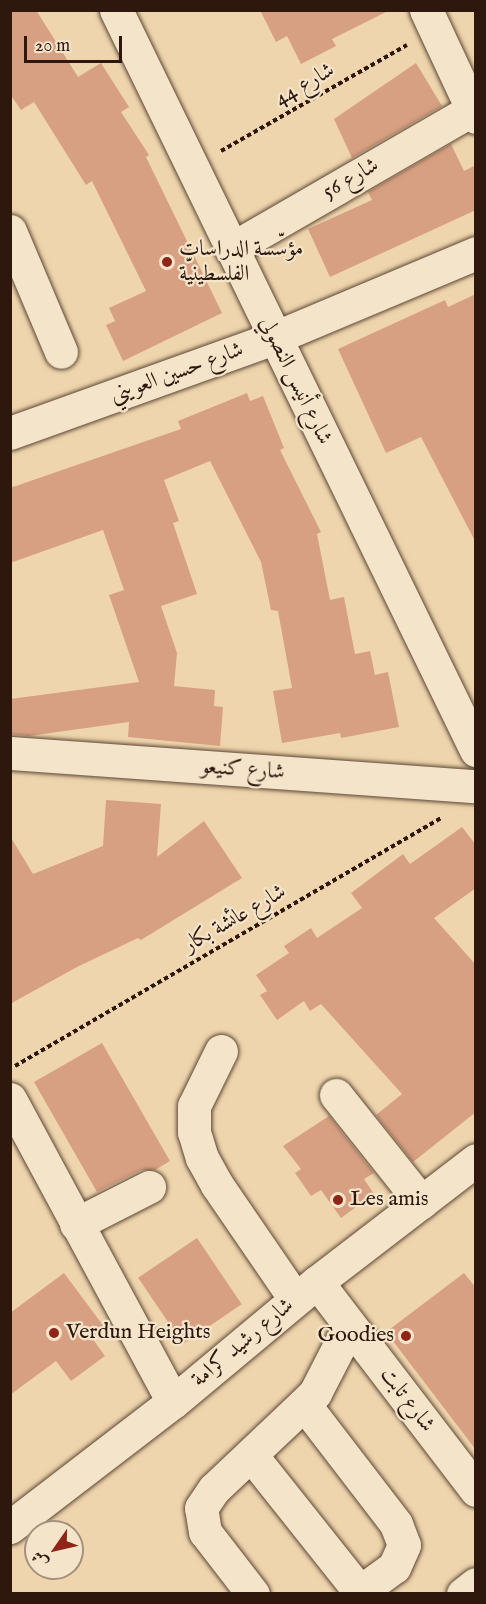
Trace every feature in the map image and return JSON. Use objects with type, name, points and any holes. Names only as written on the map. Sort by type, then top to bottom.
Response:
[{"type":"street","name":"شارع أنيس النصولي","points":[[116,10],[476,750]]},
{"type":"street","points":[[430,20],[474,113]]},
{"type":"street","name":"شارع 56","points":[[231,249],[474,113]]},
{"type":"street","points":[[11,236],[61,352]]},
{"type":"street","name":"شارع حسين العويني","points":[[13,424],[274,338],[476,253]]},
{"type":"street","name":"شارع كنيعو","points":[[10,753],[476,786]]},
{"type":"street","name":"شارع تابت","points":[[221,1052],[194,1106],[194,1132],[202,1158],[217,1185],[306,1291],[350,1325],[476,1490]]},
{"type":"street","points":[[336,1095],[421,1202]]},
{"type":"street","points":[[10,1099],[173,1402]]},
{"type":"street","name":"شارع رشيد كرامة","points":[[10,1527],[173,1402],[306,1291],[476,1160]]},
{"type":"street","points":[[76,1224],[149,1186]]},
{"type":"street","points":[[253,1593],[205,1532],[201,1508],[214,1490],[315,1393],[350,1325]]},
{"type":"street","points":[[251,1455],[358,1593],[394,1567],[404,1545],[396,1524],[304,1404]]},
{"type":"street","points":[[464,1593],[476,1584]]},
{"type":"path","name":"شارع 44","points":[[192,168],[430,20]]},
{"type":"path","name":"شارع عائشة بكار","points":[[10,1068],[445,815]]},
{"type":"building","points":[[10,10],[36,10],[78,77],[101,63],[129,107],[121,112],[149,155],[146,157],[222,313],[123,361],[106,325],[115,321],[109,308],[146,291],[92,181],[86,185],[34,102],[21,110],[10,94]]},
{"type":"building","points":[[260,10],[390,10],[332,39],[336,46],[301,64],[287,36],[276,42]]},
{"type":"building","points":[[416,63],[442,106],[352,158],[334,119]]},
{"type":"building","points":[[451,144],[464,171],[476,165],[476,210],[330,277],[308,229],[372,200],[368,192]]},
{"type":"building","points":[[476,294],[476,543],[421,437],[386,453],[338,349],[445,300],[448,307]]},
{"type":"building","points":[[247,393],[250,401],[263,396],[284,448],[280,450],[321,532],[317,534],[330,600],[344,597],[355,654],[370,651],[375,675],[388,672],[399,727],[341,738],[340,733],[282,743],[273,691],[292,688],[278,611],[271,610],[261,562],[210,461],[164,480],[179,521],[173,523],[197,594],[161,606],[177,653],[174,686],[215,690],[214,706],[223,707],[220,746],[128,737],[129,722],[29,736],[10,734],[10,699],[139,682],[109,595],[124,590],[103,530],[10,563],[10,488],[181,429],[178,421]]},
{"type":"building","points":[[106,800],[161,804],[157,857],[204,821],[242,878],[141,940],[138,938],[77,967],[10,1004],[10,836],[33,874],[103,846]]},
{"type":"building","points":[[462,827],[476,845],[476,888],[434,918],[476,965],[476,1112],[413,1162],[376,1115],[402,1094],[321,1004],[310,1011],[304,1001],[277,1020],[260,995],[267,991],[256,975],[289,953],[284,946],[311,928],[317,938],[362,908],[351,893],[403,854],[410,864]]},
{"type":"building","points":[[102,1043],[170,1161],[155,1170],[141,1170],[97,1192],[34,1082]]},
{"type":"building","points":[[329,1116],[374,1173],[364,1179],[374,1194],[341,1218],[321,1190],[311,1196],[295,1173],[301,1169],[283,1146]]},
{"type":"building","points":[[197,1238],[242,1304],[183,1344],[138,1278]]},
{"type":"building","name":"Verdun Heights","points":[[64,1273],[105,1328],[92,1338],[105,1356],[71,1381],[56,1361],[10,1395],[10,1313]]},
{"type":"building","points":[[464,1273],[476,1288],[476,1450],[386,1332]]},
{"type":"place","name":"مؤسّسة الدراسات الفلسطينيّة","points":[[167,262]]},
{"type":"place","name":"Les amis","points":[[338,1200]]},
{"type":"place","name":"Verdun Heights","points":[[54,1333]]},
{"type":"place","name":"Goodies","points":[[406,1336]]}]
